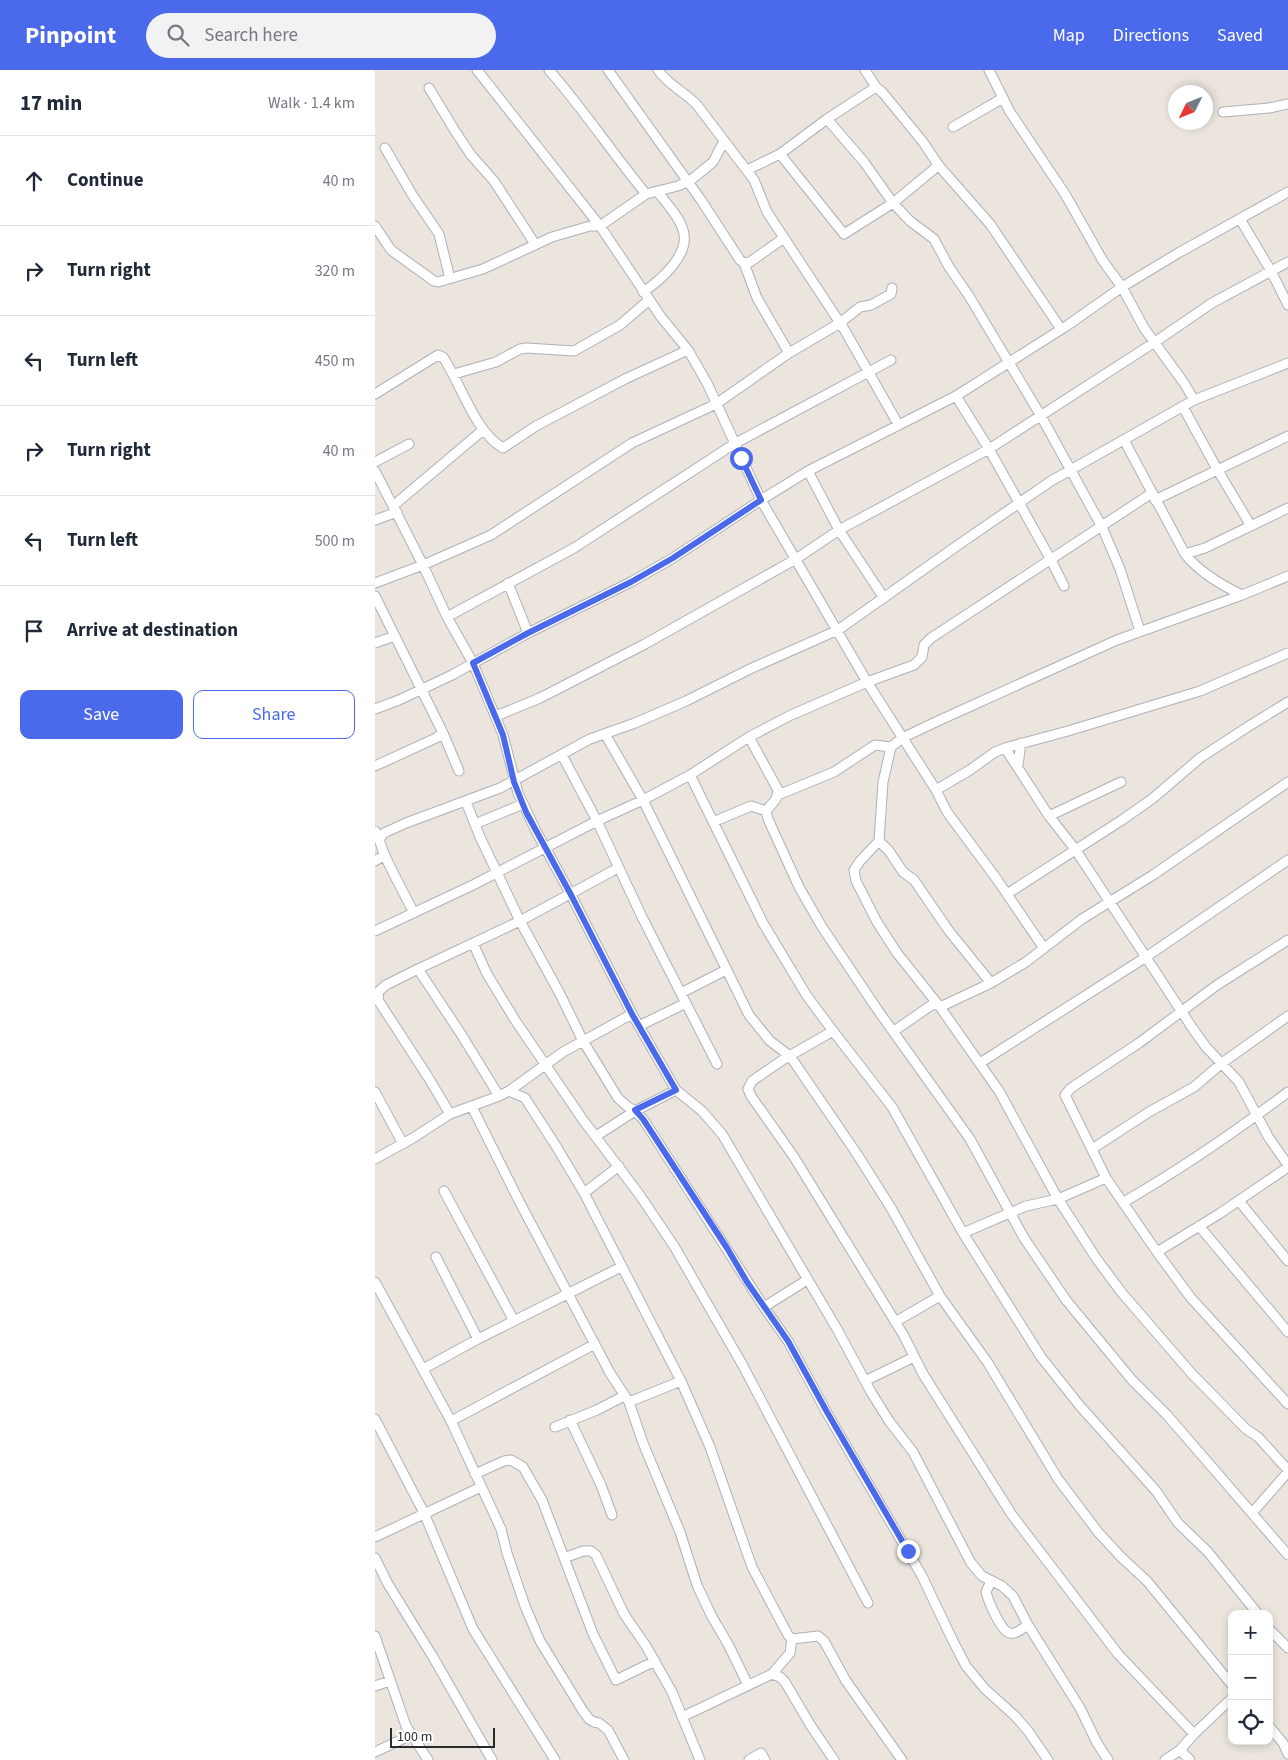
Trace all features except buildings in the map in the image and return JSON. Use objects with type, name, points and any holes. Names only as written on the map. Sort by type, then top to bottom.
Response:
[{"type":"street","points":[[477,70],[600,226],[646,296],[688,350],[717,404],[761,500],[867,682],[936,790],[947,812],[1007,894],[1043,948]]},
{"type":"street","points":[[549,70],[646,194]]},
{"type":"street","points":[[608,70],[688,181],[740,260],[744,263],[757,298],[789,353]]},
{"type":"street","points":[[658,70],[669,83],[688,96],[747,170],[757,185],[767,212],[840,322],[898,424]]},
{"type":"street","points":[[865,70],[876,87],[923,142],[939,165],[990,224],[1061,329]]},
{"type":"street","points":[[989,70],[1010,112],[1065,194],[1103,261],[1122,287],[1144,328],[1194,400]]},
{"type":"street","points":[[747,170],[780,154],[827,119],[876,87]]},
{"type":"street","points":[[429,88],[471,155],[494,181],[535,244]]},
{"type":"street","points":[[953,127],[1003,98]]},
{"type":"street","points":[[1223,112],[1269,108],[1288,104]]},
{"type":"street","points":[[827,119],[864,162],[893,203],[910,221],[934,239],[949,267],[969,296],[1041,416],[1102,527],[1120,569],[1141,631]]},
{"type":"street","points":[[375,226],[397,256],[438,282],[483,269],[552,237],[590,226],[600,226],[646,194],[678,186],[688,181],[713,162],[724,141]]},
{"type":"street","points":[[385,148],[413,196],[439,234],[450,279]]},
{"type":"street","points":[[780,154],[844,234],[893,203],[939,165]]},
{"type":"street","points":[[454,374],[496,362],[520,349],[574,350],[620,324],[667,274],[683,248],[685,240],[680,223],[657,190]]},
{"type":"street","points":[[375,709],[421,689],[631,582],[673,558],[808,471],[956,396],[1061,329],[1122,287],[1180,252],[1288,192]]},
{"type":"street","points":[[1240,219],[1271,271],[1288,305]]},
{"type":"street","points":[[744,263],[755,258],[784,238]]},
{"type":"street","points":[[496,716],[540,698],[645,644],[796,559],[839,530],[989,448],[1155,342],[1212,303],[1288,262]]},
{"type":"street","points":[[375,583],[423,565],[491,535],[632,443],[717,404],[789,353],[840,322],[860,307],[871,306],[891,294],[892,288]]},
{"type":"street","points":[[375,394],[438,355],[443,357],[483,430],[503,448],[536,426],[625,379],[688,350]]},
{"type":"street","points":[[447,617],[574,548],[734,444],[891,360]]},
{"type":"street","points":[[414,913],[385,856],[377,834],[466,802],[514,782],[589,739],[686,701],[750,669],[838,630],[1051,481],[1194,400],[1288,362]]},
{"type":"street","points":[[956,396],[989,448],[1051,560],[1063,586]]},
{"type":"street","points":[[1183,406],[1251,526]]},
{"type":"street","points":[[375,520],[395,509],[483,430]]},
{"type":"street","points":[[375,932],[691,775],[749,737],[789,716],[867,682],[914,665],[922,657],[924,645],[931,638],[1102,527],[1153,496],[1288,436]]},
{"type":"street","points":[[1124,440],[1185,554],[1203,572],[1242,596]]},
{"type":"street","points":[[375,462],[409,444]]},
{"type":"street","points":[[375,471],[447,617],[473,663],[496,716],[507,748],[514,782],[523,804],[632,1014],[676,1090],[702,1111],[723,1134],[865,1381],[889,1421],[913,1452],[971,1563],[976,1571],[1009,1591],[1013,1596],[1028,1625],[1080,1708],[1097,1743],[1108,1760]]},
{"type":"street","points":[[808,471],[839,530],[884,598]]},
{"type":"street","points":[[1185,554],[1205,548],[1288,508]]},
{"type":"street","points":[[766,811],[778,795],[834,772],[875,745],[891,746],[902,738],[1141,631],[1242,596],[1288,576]]},
{"type":"street","points":[[508,584],[528,633]]},
{"type":"street","points":[[375,596],[443,733],[459,771]]},
{"type":"street","points":[[375,643],[395,636]]},
{"type":"street","points":[[936,790],[970,770],[995,752],[1005,748],[1201,692],[1288,653]]},
{"type":"street","points":[[1007,894],[1152,799],[1200,758],[1288,702]]},
{"type":"street","points":[[375,766],[443,733]]},
{"type":"street","points":[[605,734],[643,800],[749,1014],[769,1041],[790,1056],[891,1208],[940,1296],[988,1363],[1045,1458],[1079,1506],[1098,1532],[1147,1581],[1228,1680]]},
{"type":"street","points":[[749,737],[774,782],[778,795]]},
{"type":"street","points":[[1018,765],[1021,743]]},
{"type":"street","points":[[891,746],[883,782],[883,812],[879,841],[859,861],[854,870],[856,881],[892,946],[938,1005],[999,1091],[1058,1199],[1096,1258],[1156,1334],[1245,1430],[1258,1437],[1288,1471],[1252,1513]]},
{"type":"street","points":[[1005,748],[1206,1047],[1239,1082],[1269,1138],[1288,1166],[1239,1201],[1157,1252]]},
{"type":"street","points":[[562,754],[717,1064]]},
{"type":"street","points":[[691,775],[763,923],[807,996],[892,1107],[963,1232],[1041,1357],[1080,1406],[1156,1491],[1178,1523],[1208,1552],[1256,1610]]},
{"type":"street","points":[[1049,816],[1121,782]]},
{"type":"street","points":[[894,1031],[938,1005],[991,983],[1026,962],[1082,919],[1153,875],[1288,782]]},
{"type":"street","points":[[466,802],[520,921],[583,1041],[618,1098],[627,1107],[635,1110],[647,1126],[788,1341],[908,1551],[966,1666],[985,1689],[1015,1716],[1028,1731],[1047,1760]]},
{"type":"street","points":[[475,824],[523,804]]},
{"type":"street","points":[[713,822],[751,806],[766,811]]},
{"type":"street","points":[[766,811],[799,887],[822,927],[971,1140],[1010,1213],[1037,1258],[1079,1317],[1132,1380],[1167,1415],[1288,1556]]},
{"type":"street","points":[[879,841],[889,851],[903,872],[914,880],[949,931],[991,983]]},
{"type":"street","points":[[375,861],[385,856]]},
{"type":"street","points":[[980,1064],[1146,957],[1288,860]]},
{"type":"street","points":[[450,1114],[378,1000],[379,991],[385,985],[520,921],[618,868]]},
{"type":"street","points":[[1288,940],[1217,985],[1065,1095],[1107,1178],[1157,1252],[1191,1298],[1288,1404]]},
{"type":"street","points":[[473,943],[499,996],[583,1120],[619,1166],[674,1246],[742,1364],[868,1603]]},
{"type":"street","points":[[418,969],[499,1096]]},
{"type":"street","points":[[681,993],[726,970]]},
{"type":"street","points":[[639,1026],[686,1003]]},
{"type":"street","points":[[375,1159],[403,1144],[450,1114],[509,1091],[546,1064],[632,1014]]},
{"type":"street","points":[[1092,1149],[1149,1112],[1194,1087],[1221,1063],[1288,1016]]},
{"type":"street","points":[[833,1031],[752,1081],[748,1089],[751,1096],[794,1157],[895,1322],[923,1374],[1012,1515],[1118,1654],[1194,1734]]},
{"type":"street","points":[[596,1136],[635,1110],[676,1090]]},
{"type":"street","points":[[509,1091],[525,1098],[531,1104],[584,1193],[681,1381],[710,1447],[751,1567],[792,1639]]},
{"type":"street","points":[[375,1092],[403,1144]]},
{"type":"street","points":[[1123,1202],[1159,1181],[1257,1116],[1288,1092]]},
{"type":"street","points":[[472,1107],[568,1294],[616,1385],[626,1399],[680,1532],[697,1585],[748,1685]]},
{"type":"street","points":[[584,1193],[619,1166]]},
{"type":"street","points":[[963,1232],[1026,1206],[1058,1199],[1107,1178]]},
{"type":"street","points":[[444,1191],[514,1321]]},
{"type":"street","points":[[1239,1201],[1288,1261]]},
{"type":"street","points":[[1199,1226],[1288,1332]]},
{"type":"street","points":[[436,1257],[478,1339]]},
{"type":"street","points":[[423,1369],[621,1266]]},
{"type":"street","points":[[764,1307],[807,1280]]},
{"type":"street","points":[[375,1282],[451,1421],[501,1530],[525,1606],[540,1641],[583,1711],[589,1719],[599,1723],[608,1730],[624,1760]]},
{"type":"street","points":[[895,1322],[940,1296]]},
{"type":"street","points":[[451,1421],[595,1344]]},
{"type":"street","points":[[865,1381],[914,1357]]},
{"type":"street","points":[[555,1427],[626,1399],[681,1381]]},
{"type":"street","points":[[375,1419],[424,1513],[473,1629],[555,1760]]},
{"type":"street","points":[[570,1420],[613,1515]]},
{"type":"street","points":[[475,1474],[504,1461],[511,1460],[523,1467],[542,1500],[593,1634],[616,1680],[655,1661]]},
{"type":"street","points":[[375,1537],[481,1487]]},
{"type":"street","points":[[564,1558],[583,1551],[591,1551],[596,1555],[624,1614],[655,1661],[672,1692],[700,1760]]},
{"type":"street","points":[[375,1558],[388,1584],[433,1657],[492,1760]]},
{"type":"street","points":[[991,1580],[986,1592],[987,1599],[1003,1629],[1007,1633],[1013,1634],[1028,1625]]},
{"type":"street","points":[[1273,1633],[1288,1648]]},
{"type":"street","points":[[375,1636],[411,1735],[428,1760]]},
{"type":"street","points":[[792,1639],[818,1636],[825,1641],[847,1681],[902,1760]]},
{"type":"street","points":[[682,1717],[772,1674],[789,1653],[792,1639]]},
{"type":"street","points":[[772,1674],[780,1677],[785,1682],[834,1760]]},
{"type":"street","points":[[375,1686],[390,1681]]},
{"type":"street","points":[[1165,1760],[1180,1750],[1230,1700]]},
{"type":"street","points":[[1273,1731],[1283,1743],[1288,1754]]},
{"type":"street","points":[[375,1752],[411,1735]]},
{"type":"street","points":[[1180,1750],[1190,1760]]},
{"type":"street","points":[[749,1760],[761,1753],[765,1760]]},
{"type":"route","points":[[741,458],[761,500],[673,558],[631,582],[528,633],[473,663],[503,735],[514,782],[526,812],[632,1014],[676,1090],[635,1110],[643,1119],[747,1282],[788,1341],[908,1551]]}]
